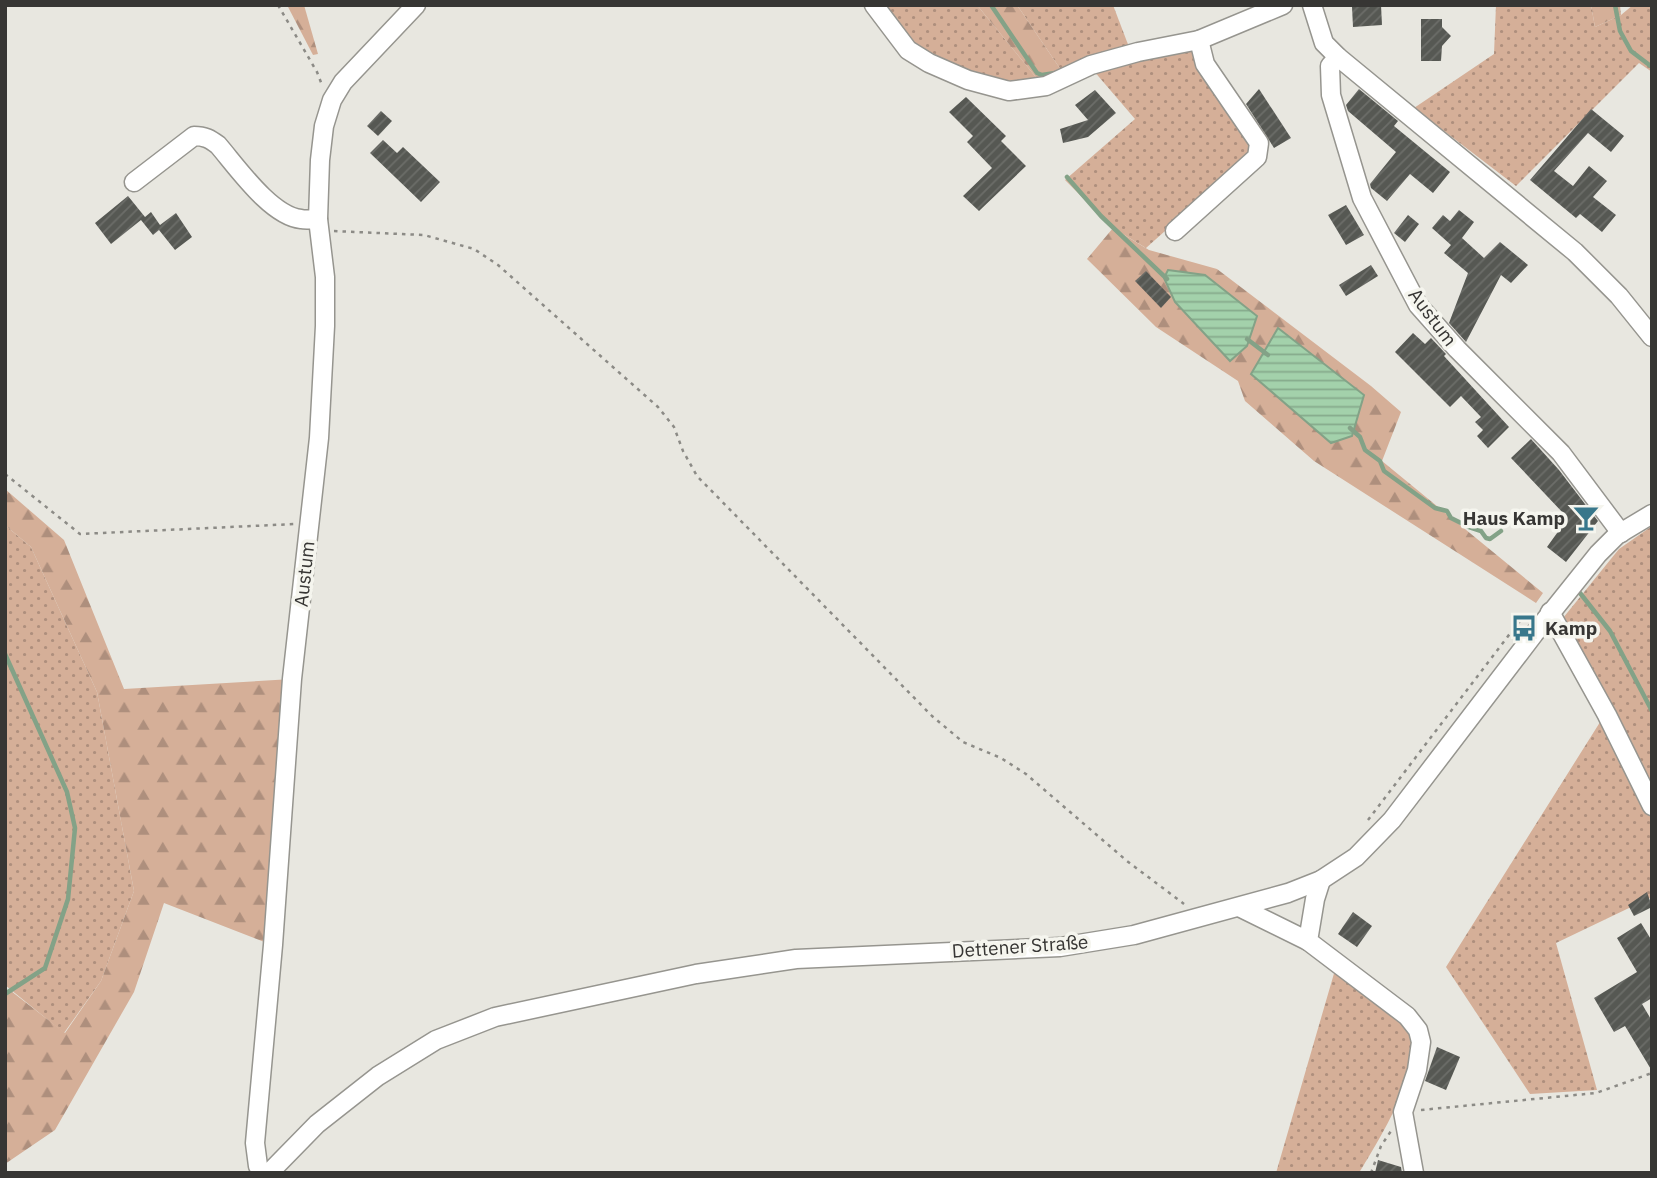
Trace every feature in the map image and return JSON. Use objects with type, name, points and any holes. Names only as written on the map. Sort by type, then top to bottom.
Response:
[{"type":"street","name":"Austum","points":[[263,1173],[258,1166],[254,1143],[273,945],[292,679],[319,438],[326,326],[325,277],[318,225],[324,127],[332,100],[343,82],[416,5]]},
{"type":"street","points":[[874,5],[908,50],[929,63],[968,80],[1009,91],[1046,86],[1091,65],[1199,40],[1283,5]]},
{"type":"street","points":[[1312,5],[1324,43],[1338,57],[1575,252],[1619,296],[1652,337]]},
{"type":"street","points":[[1175,231],[1257,157],[1259,143],[1205,64],[1199,40]]},
{"type":"street","name":"Austum","points":[[1338,57],[1330,66],[1331,95],[1363,198],[1418,305],[1457,349],[1561,453],[1621,533]]},
{"type":"street","points":[[134,182],[194,136],[202,136],[210,138],[218,145],[265,198],[280,210],[318,225]]},
{"type":"street","name":"Dettener Straße","points":[[269,1173],[317,1124],[378,1076],[436,1040],[495,1017],[696,974],[796,959],[1059,947],[1133,928],[1241,908],[1321,880],[1356,857],[1392,820],[1550,612],[1598,554],[1621,533],[1652,514]]},
{"type":"street","points":[[1550,612],[1652,806]]},
{"type":"street","points":[[1308,941],[1321,880]]},
{"type":"street","points":[[1241,908],[1308,941],[1407,1016],[1418,1030],[1421,1042],[1420,1058],[1403,1112],[1414,1173]]},
{"type":"path","points":[[278,5],[317,72],[326,96],[332,100]]},
{"type":"path","points":[[318,225],[424,235],[474,249],[498,265],[657,407],[674,427],[697,476],[932,716],[963,741],[1001,758],[1026,774],[1128,862],[1187,906],[1176,909]]},
{"type":"path","points":[[5,474],[80,534],[309,523]]},
{"type":"path","points":[[1366,822],[1518,623],[1525,618]]},
{"type":"path","points":[[1371,1173],[1381,1146],[1403,1112],[1595,1093],[1652,1073]]},
{"type":"green space","points":[[287,5],[304,5],[318,54],[313,55]]},
{"type":"green space","points":[[881,5],[977,5],[1039,81],[1007,85],[971,77],[912,46]]},
{"type":"green space","points":[[977,5],[1017,5],[1063,73],[1039,81]]},
{"type":"green space","points":[[1017,5],[1113,5],[1129,47],[1063,73]]},
{"type":"green space","points":[[1496,5],[1591,5],[1595,27],[1621,15],[1633,5],[1652,5],[1652,72],[1639,63],[1516,186],[1414,108],[1494,54]]},
{"type":"green space","points":[[1591,5],[1620,5],[1621,15],[1595,27]]},
{"type":"green space","points":[[1193,47],[1251,139],[1250,155],[1146,248],[1113,228],[1065,180],[1135,119],[1093,70]]},
{"type":"green space","points":[[1113,228],[1149,250],[1217,269],[1371,386],[1401,412],[1382,461],[1543,593],[1536,603],[1314,461],[1245,401],[1238,381],[1156,327],[1087,259]]},
{"type":"green space","points":[[5,489],[64,540],[124,689],[292,679],[267,943],[164,903],[134,992],[55,1130],[5,1164],[5,994],[11,991],[65,1033],[101,981],[134,891],[97,692],[31,547],[5,525]]},
{"type":"green space","points":[[5,525],[31,547],[97,692],[134,891],[101,981],[64,1033],[5,985]]},
{"type":"green space","points":[[1652,526],[1652,795],[1563,618],[1619,549]]},
{"type":"green space","points":[[1602,719],[1652,819],[1652,897],[1556,943],[1597,1090],[1530,1094],[1446,967]]},
{"type":"green space","points":[[1335,970],[1385,1006],[1410,1030],[1414,1044],[1407,1081],[1388,1123],[1359,1173],[1276,1173]]},
{"type":"shaded area","points":[[1168,270],[1205,275],[1257,316],[1247,346],[1230,361],[1175,302],[1164,278]]},
{"type":"shaded area","points":[[1278,328],[1364,395],[1352,436],[1331,443],[1251,374]]},
{"type":"building","points":[[1381,5],[1382,25],[1353,27],[1352,7]]},
{"type":"building","points":[[1421,19],[1442,19],[1442,27],[1451,36],[1442,46],[1441,61],[1421,61]]},
{"type":"building","points":[[1259,89],[1291,138],[1274,148],[1246,104]]},
{"type":"building","points":[[1359,89],[1398,121],[1394,126],[1450,172],[1433,193],[1410,174],[1387,201],[1371,188],[1370,184],[1396,152],[1348,111],[1346,105]]},
{"type":"building","points":[[1095,90],[1116,113],[1088,137],[1063,143],[1060,129],[1088,120],[1075,105]]},
{"type":"building","points":[[966,97],[1006,136],[1001,141],[1026,166],[979,211],[963,196],[992,168],[967,142],[973,136],[949,112]]},
{"type":"building","points":[[1591,109],[1624,136],[1611,152],[1588,133],[1554,171],[1573,186],[1589,166],[1607,181],[1593,197],[1616,215],[1602,232],[1580,214],[1576,218],[1530,180]]},
{"type":"building","points":[[381,111],[392,121],[378,136],[367,126]]},
{"type":"building","points":[[383,140],[397,153],[403,147],[440,182],[421,202],[370,153]]},
{"type":"building","points":[[128,196],[145,217],[151,212],[160,225],[176,213],[192,237],[175,250],[159,230],[153,235],[141,220],[111,244],[95,223]]},
{"type":"building","points":[[1346,205],[1364,235],[1346,245],[1328,215]]},
{"type":"building","points":[[1459,210],[1474,222],[1462,238],[1484,258],[1500,242],[1528,265],[1511,283],[1501,275],[1466,342],[1449,323],[1468,273],[1444,253],[1451,245],[1432,228],[1443,215],[1450,221]]},
{"type":"building","points":[[1408,215],[1419,224],[1405,242],[1394,233]]},
{"type":"building","points":[[1371,265],[1378,276],[1346,296],[1339,285]]},
{"type":"building","points":[[1146,271],[1171,297],[1161,308],[1135,281]]},
{"type":"building","points":[[1413,333],[1425,344],[1431,338],[1509,427],[1488,448],[1477,436],[1483,430],[1475,422],[1481,417],[1461,396],[1450,407],[1395,352]]},
{"type":"building","points":[[1531,439],[1598,521],[1566,562],[1547,547],[1562,526],[1557,522],[1564,514],[1511,458]]},
{"type":"building","points":[[1647,892],[1652,907],[1634,916],[1628,905]]},
{"type":"building","points":[[1353,912],[1372,926],[1357,947],[1338,934]]},
{"type":"building","points":[[1641,923],[1652,941],[1652,998],[1642,1004],[1652,1021],[1652,1071],[1625,1026],[1614,1032],[1594,998],[1637,972],[1617,938]]},
{"type":"building","points":[[1437,1047],[1460,1057],[1446,1090],[1425,1081]]},
{"type":"building","points":[[1378,1160],[1401,1167],[1402,1173],[1375,1173]]},
{"type":"waterway","points":[[991,5],[1037,73],[1055,73]]},
{"type":"waterway","points":[[1615,5],[1620,31],[1631,51],[1652,67]]},
{"type":"waterway","points":[[1067,177],[1101,216],[1167,279]]},
{"type":"waterway","points":[[1247,339],[1268,355]]},
{"type":"waterway","points":[[1350,428],[1360,437],[1365,450],[1380,461],[1384,471],[1435,508],[1447,511],[1451,518],[1481,531],[1486,538],[1490,539],[1501,531]]},
{"type":"waterway","points":[[1580,593],[1610,631],[1652,711]]},
{"type":"waterway","points":[[5,654],[67,792],[75,828],[68,899],[45,968],[5,994]]},
{"type":"place","name":"Haus Kamp","points":[[1586,518]]},
{"type":"place","name":"Kamp","points":[[1524,628]]}]
